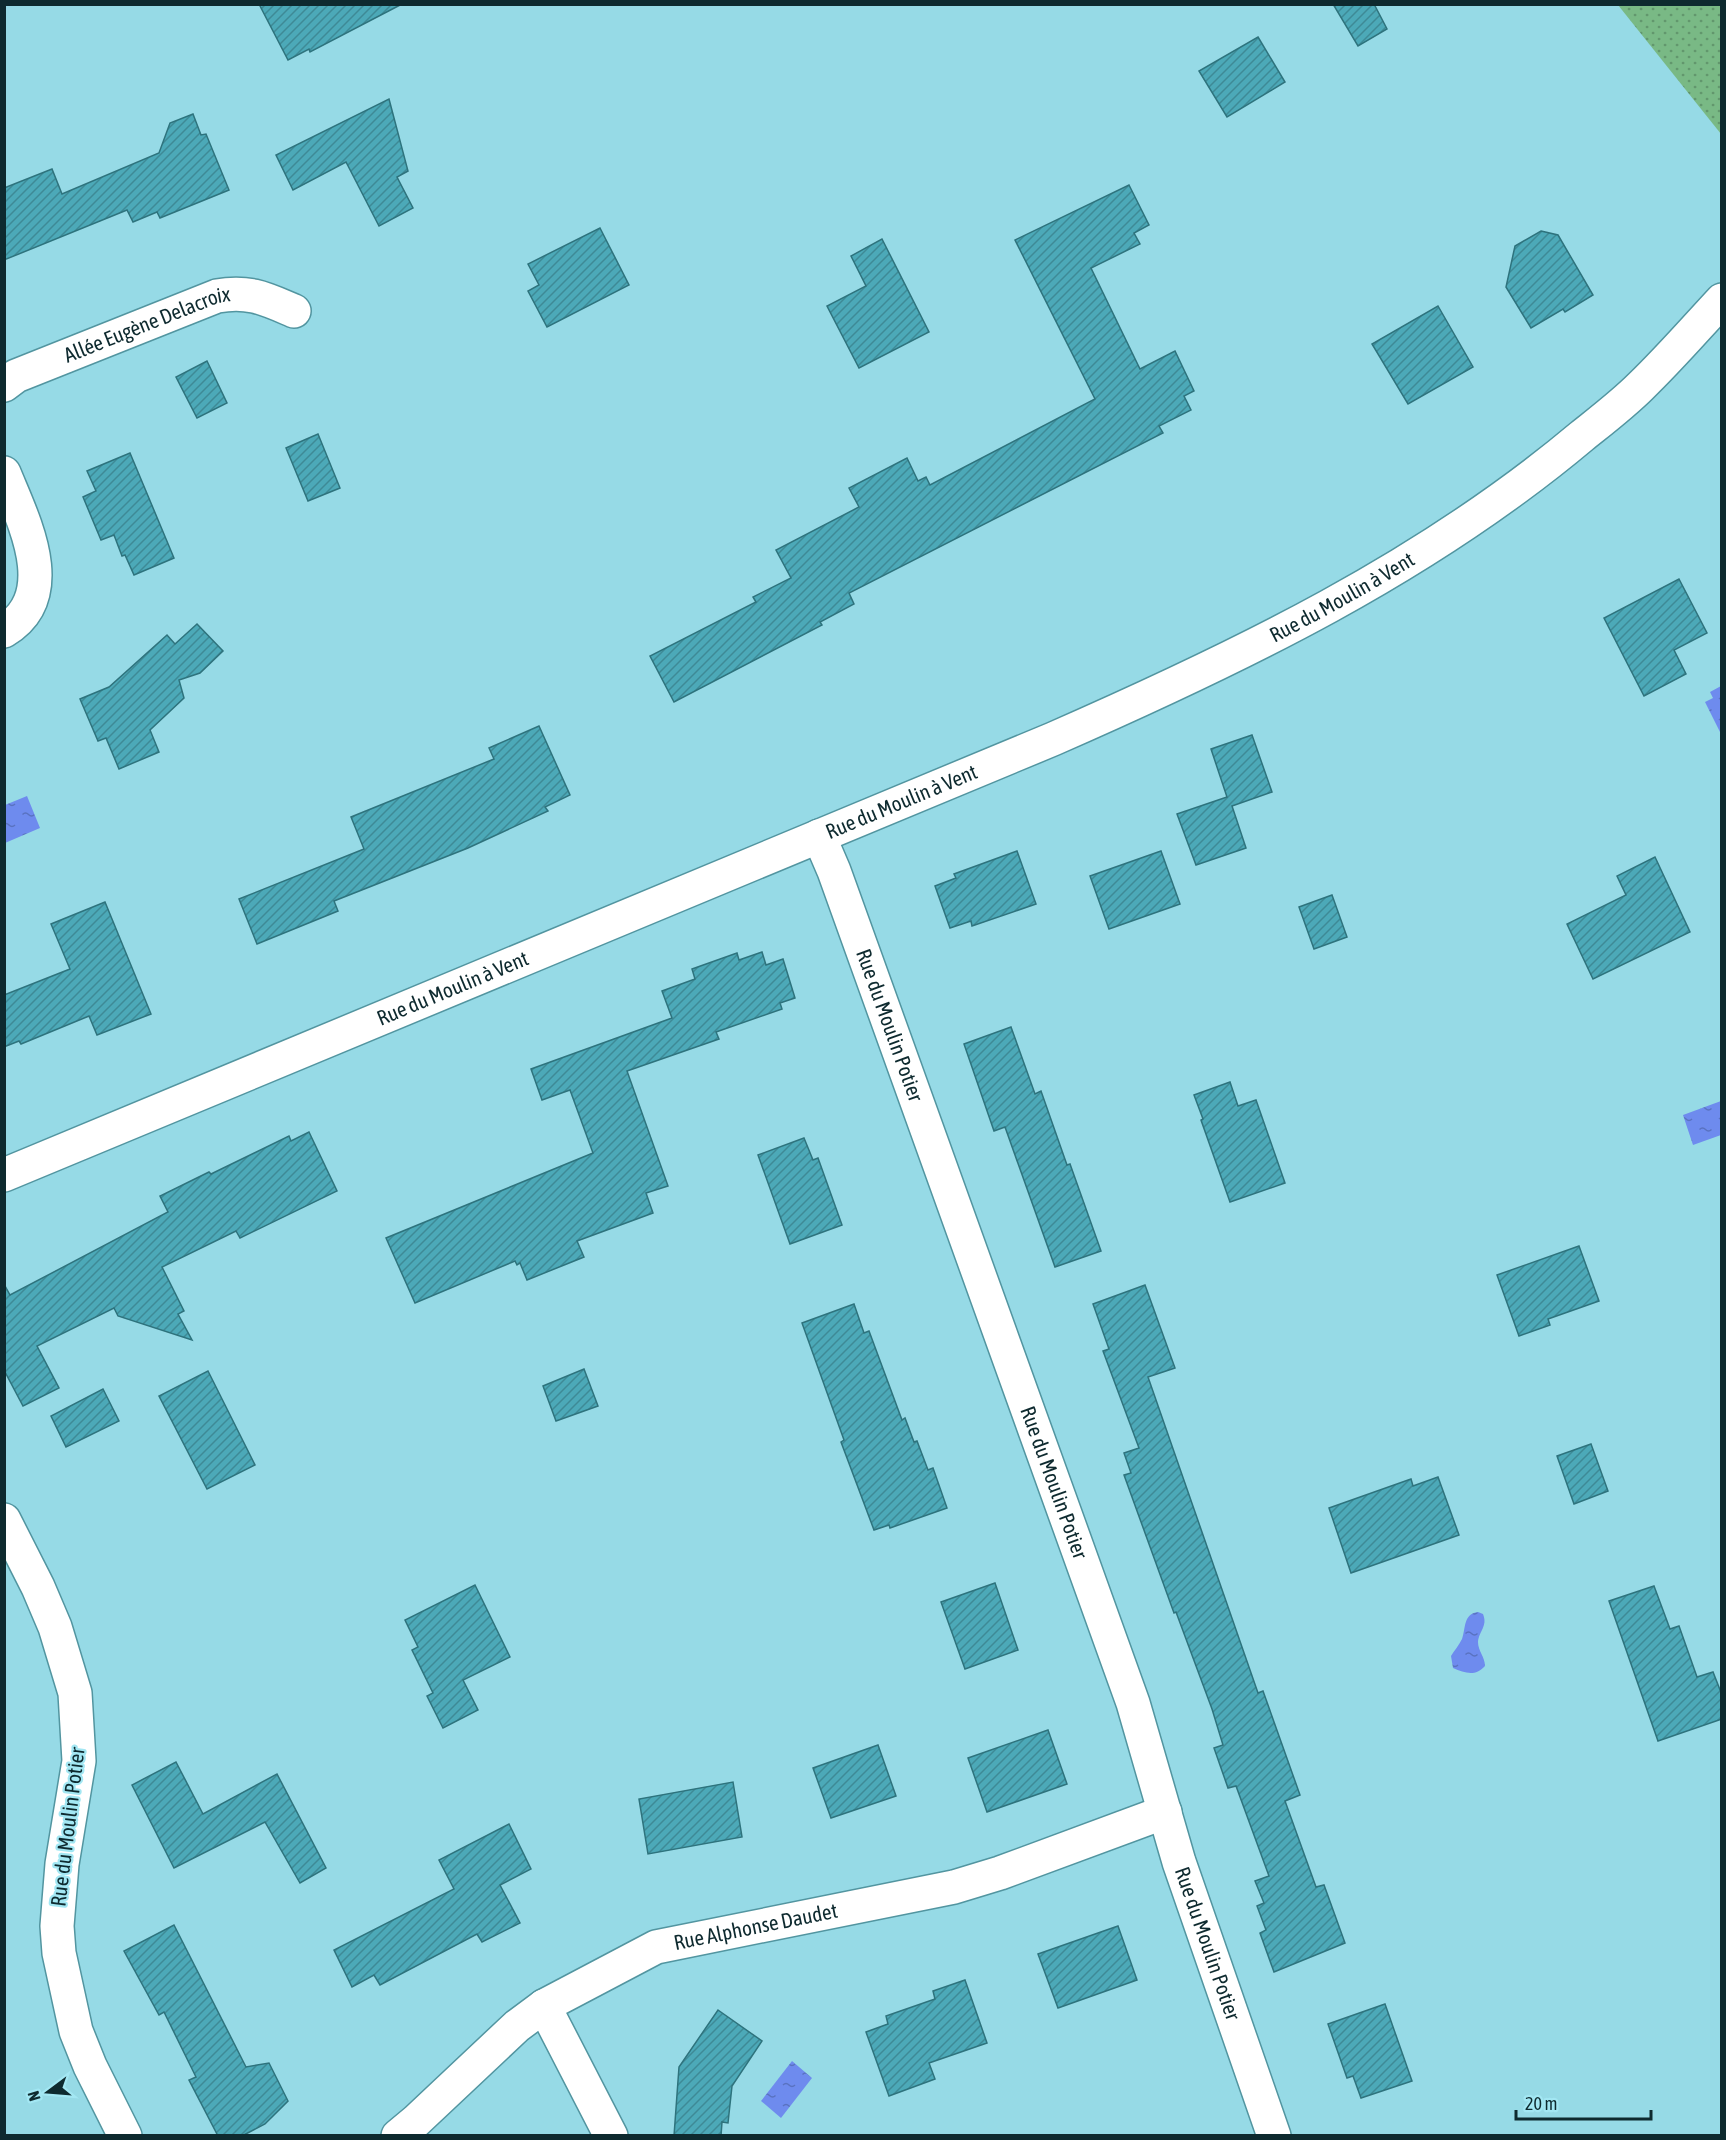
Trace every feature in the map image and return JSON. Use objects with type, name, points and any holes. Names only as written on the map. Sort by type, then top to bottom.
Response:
[{"type":"street","name":"Allée Eugène Delacroix","points":[[4,385],[16,376],[217,296],[235,292],[257,295],[294,311]]},
{"type":"street","name":"Rue du Moulin à Vent","points":[[4,1175],[1053,739],[1217,666],[1336,603],[1483,513],[1563,452],[1640,387],[1722,300]]},
{"type":"street","points":[[4,473],[33,546],[36,570],[34,590],[26,610],[12,626],[4,631]]},
{"type":"street","name":"Rue du Moulin Potier","points":[[819,836],[834,871],[1133,1702],[1192,1901],[1274,2136]]},
{"type":"street","name":"Rue du Moulin Potier","points":[[4,1520],[38,1587],[55,1627],[75,1693],[79,1761],[62,1864],[57,1926],[59,1953],[76,2031],[90,2066],[126,2136]]},
{"type":"street","name":"Rue Alphonse Daudet","points":[[398,2136],[500,2041],[544,2006],[656,1947],[954,1887],[1000,1873],[1165,1812]]},
{"type":"street","points":[[544,2006],[611,2136]]},
{"type":"green space","points":[[1618,5],[1721,5],[1721,134]]},
{"type":"water","points":[[1721,686],[1721,734],[1705,702],[1713,698],[1710,692]]},
{"type":"water","points":[[27,796],[40,828],[5,843],[5,805]]},
{"type":"water","points":[[1721,1101],[1721,1135],[1693,1145],[1683,1115]]},
{"type":"water","points":[[1473,1613],[1483,1614],[1484,1618],[1478,1642],[1485,1666],[1474,1673],[1453,1668],[1451,1656],[1462,1639],[1467,1619]]},
{"type":"water","points":[[792,2061],[812,2078],[781,2118],[761,2101]]},
{"type":"building","points":[[259,4],[402,4],[310,52],[309,49],[288,60]]},
{"type":"building","points":[[1333,4],[1374,4],[1387,29],[1358,46]]},
{"type":"building","points":[[1258,37],[1285,82],[1227,117],[1199,71]]},
{"type":"building","points":[[389,99],[408,171],[397,177],[413,208],[379,226],[346,162],[293,190],[276,155]]},
{"type":"building","points":[[193,114],[201,135],[206,134],[229,190],[160,218],[157,212],[133,222],[127,210],[4,260],[4,188],[52,169],[62,194],[159,153],[170,123]]},
{"type":"building","points":[[1129,185],[1149,225],[1134,233],[1140,244],[1091,268],[1140,369],[1175,351],[1194,391],[1184,396],[1191,410],[1159,426],[1163,433],[849,593],[854,604],[820,622],[822,625],[674,702],[650,656],[756,602],[753,597],[791,578],[776,550],[859,507],[849,488],[907,458],[918,481],[926,477],[930,485],[1095,399],[1015,240]]},
{"type":"building","points":[[600,228],[629,285],[547,327],[528,291],[539,285],[528,264]]},
{"type":"building","points":[[1541,231],[1558,235],[1593,295],[1565,312],[1563,309],[1531,328],[1506,287],[1515,246]]},
{"type":"building","points":[[882,239],[929,332],[859,368],[827,306],[866,286],[851,256]]},
{"type":"building","points":[[1438,306],[1473,367],[1408,404],[1372,344]]},
{"type":"building","points":[[207,361],[227,403],[197,418],[176,377]]},
{"type":"building","points":[[318,434],[340,488],[308,501],[286,448]]},
{"type":"building","points":[[130,453],[174,558],[134,575],[125,555],[122,556],[114,535],[101,540],[83,497],[96,491],[87,471]]},
{"type":"building","points":[[1679,579],[1707,633],[1674,650],[1686,674],[1644,696],[1604,618]]},
{"type":"building","points":[[197,624],[223,651],[200,673],[179,680],[184,698],[150,730],[159,752],[119,769],[106,738],[98,741],[80,699],[109,687],[167,635],[175,644]]},
{"type":"building","points":[[539,726],[570,795],[545,807],[548,811],[468,848],[334,901],[338,911],[257,944],[239,899],[364,849],[351,817],[494,759],[489,748]]},
{"type":"building","points":[[1252,735],[1272,792],[1232,806],[1246,848],[1196,865],[1177,814],[1227,797],[1211,749]]},
{"type":"building","points":[[1017,851],[1036,904],[972,926],[971,921],[950,928],[935,886],[956,878],[954,874]]},
{"type":"building","points":[[1161,851],[1180,904],[1109,929],[1090,876]]},
{"type":"building","points":[[1655,857],[1690,932],[1593,979],[1567,924],[1626,895],[1617,876]]},
{"type":"building","points":[[1332,895],[1347,937],[1314,949],[1299,907]]},
{"type":"building","points":[[105,902],[151,1014],[97,1035],[89,1016],[21,1044],[19,1041],[4,1047],[4,995],[70,969],[51,924]]},
{"type":"building","points":[[762,952],[766,965],[783,959],[795,998],[780,1003],[782,1009],[716,1032],[719,1039],[627,1071],[668,1186],[646,1193],[653,1213],[577,1241],[584,1257],[527,1280],[520,1263],[517,1265],[515,1261],[415,1303],[386,1238],[593,1153],[570,1090],[542,1100],[531,1069],[672,1018],[662,991],[695,979],[692,969],[737,953],[739,960]]},
{"type":"building","points":[[1011,1027],[1035,1094],[1041,1091],[1101,1251],[1055,1267],[1005,1127],[994,1131],[964,1044]]},
{"type":"building","points":[[1230,1082],[1238,1106],[1256,1100],[1285,1183],[1230,1202],[1194,1095]]},
{"type":"building","points":[[309,1132],[337,1191],[240,1238],[236,1231],[162,1267],[184,1311],[178,1314],[192,1340],[118,1316],[114,1308],[37,1346],[59,1388],[23,1406],[4,1370],[4,1284],[10,1295],[168,1212],[160,1196],[289,1136],[291,1141]]},
{"type":"building","points":[[804,1138],[813,1160],[818,1158],[842,1225],[790,1244],[758,1155]]},
{"type":"building","points":[[1579,1246],[1599,1301],[1548,1319],[1550,1325],[1519,1336],[1497,1275]]},
{"type":"building","points":[[1145,1285],[1175,1368],[1148,1377],[1258,1693],[1263,1691],[1300,1795],[1285,1801],[1316,1887],[1324,1885],[1345,1943],[1274,1972],[1260,1933],[1266,1930],[1257,1906],[1264,1903],[1255,1881],[1269,1876],[1236,1786],[1228,1788],[1214,1748],[1223,1745],[1212,1709],[1124,1475],[1131,1473],[1124,1453],[1139,1448],[1103,1351],[1109,1349],[1093,1304]]},
{"type":"building","points":[[854,1304],[864,1333],[869,1331],[902,1420],[905,1418],[914,1442],[917,1441],[928,1470],[933,1468],[947,1508],[890,1528],[889,1525],[874,1530],[841,1442],[844,1440],[802,1323]]},
{"type":"building","points":[[584,1369],[598,1406],[556,1421],[543,1386]]},
{"type":"building","points":[[208,1371],[255,1465],[207,1489],[159,1396]]},
{"type":"building","points":[[103,1389],[119,1421],[66,1447],[51,1416]]},
{"type":"building","points":[[1591,1444],[1608,1491],[1574,1504],[1557,1456]]},
{"type":"building","points":[[1438,1477],[1459,1535],[1351,1573],[1329,1508],[1411,1479],[1413,1486]]},
{"type":"building","points":[[995,1583],[1018,1650],[965,1669],[941,1602]]},
{"type":"building","points":[[475,1585],[510,1657],[463,1680],[478,1710],[443,1728],[427,1696],[433,1693],[412,1650],[418,1647],[405,1620]]},
{"type":"building","points":[[1654,1586],[1670,1629],[1679,1626],[1697,1677],[1713,1672],[1722,1695],[1722,1719],[1658,1741],[1609,1601]]},
{"type":"building","points":[[1048,1730],[1067,1784],[987,1812],[968,1758]]},
{"type":"building","points":[[878,1745],[896,1796],[831,1818],[813,1768]]},
{"type":"building","points":[[176,1762],[203,1814],[277,1774],[326,1868],[300,1883],[265,1822],[174,1868],[132,1785]]},
{"type":"building","points":[[733,1782],[742,1837],[648,1854],[639,1799]]},
{"type":"building","points":[[509,1824],[531,1869],[500,1885],[520,1923],[482,1942],[477,1934],[380,1985],[374,1975],[352,1987],[334,1950],[454,1889],[439,1860]]},
{"type":"building","points":[[174,1925],[246,2067],[269,2063],[288,2101],[265,2124],[242,2136],[218,2136],[189,2080],[196,2077],[164,2012],[159,2015],[124,1951]]},
{"type":"building","points":[[1118,1926],[1137,1980],[1058,2008],[1038,1954]]},
{"type":"building","points":[[965,1980],[987,2043],[929,2063],[935,2079],[889,2096],[866,2032],[888,2024],[886,2016],[935,1999],[933,1991]]},
{"type":"building","points":[[1385,2004],[1412,2081],[1361,2098],[1353,2076],[1347,2078],[1328,2024]]},
{"type":"building","points":[[718,2010],[762,2041],[732,2086],[728,2123],[722,2122],[721,2136],[674,2136],[679,2067]]}]
